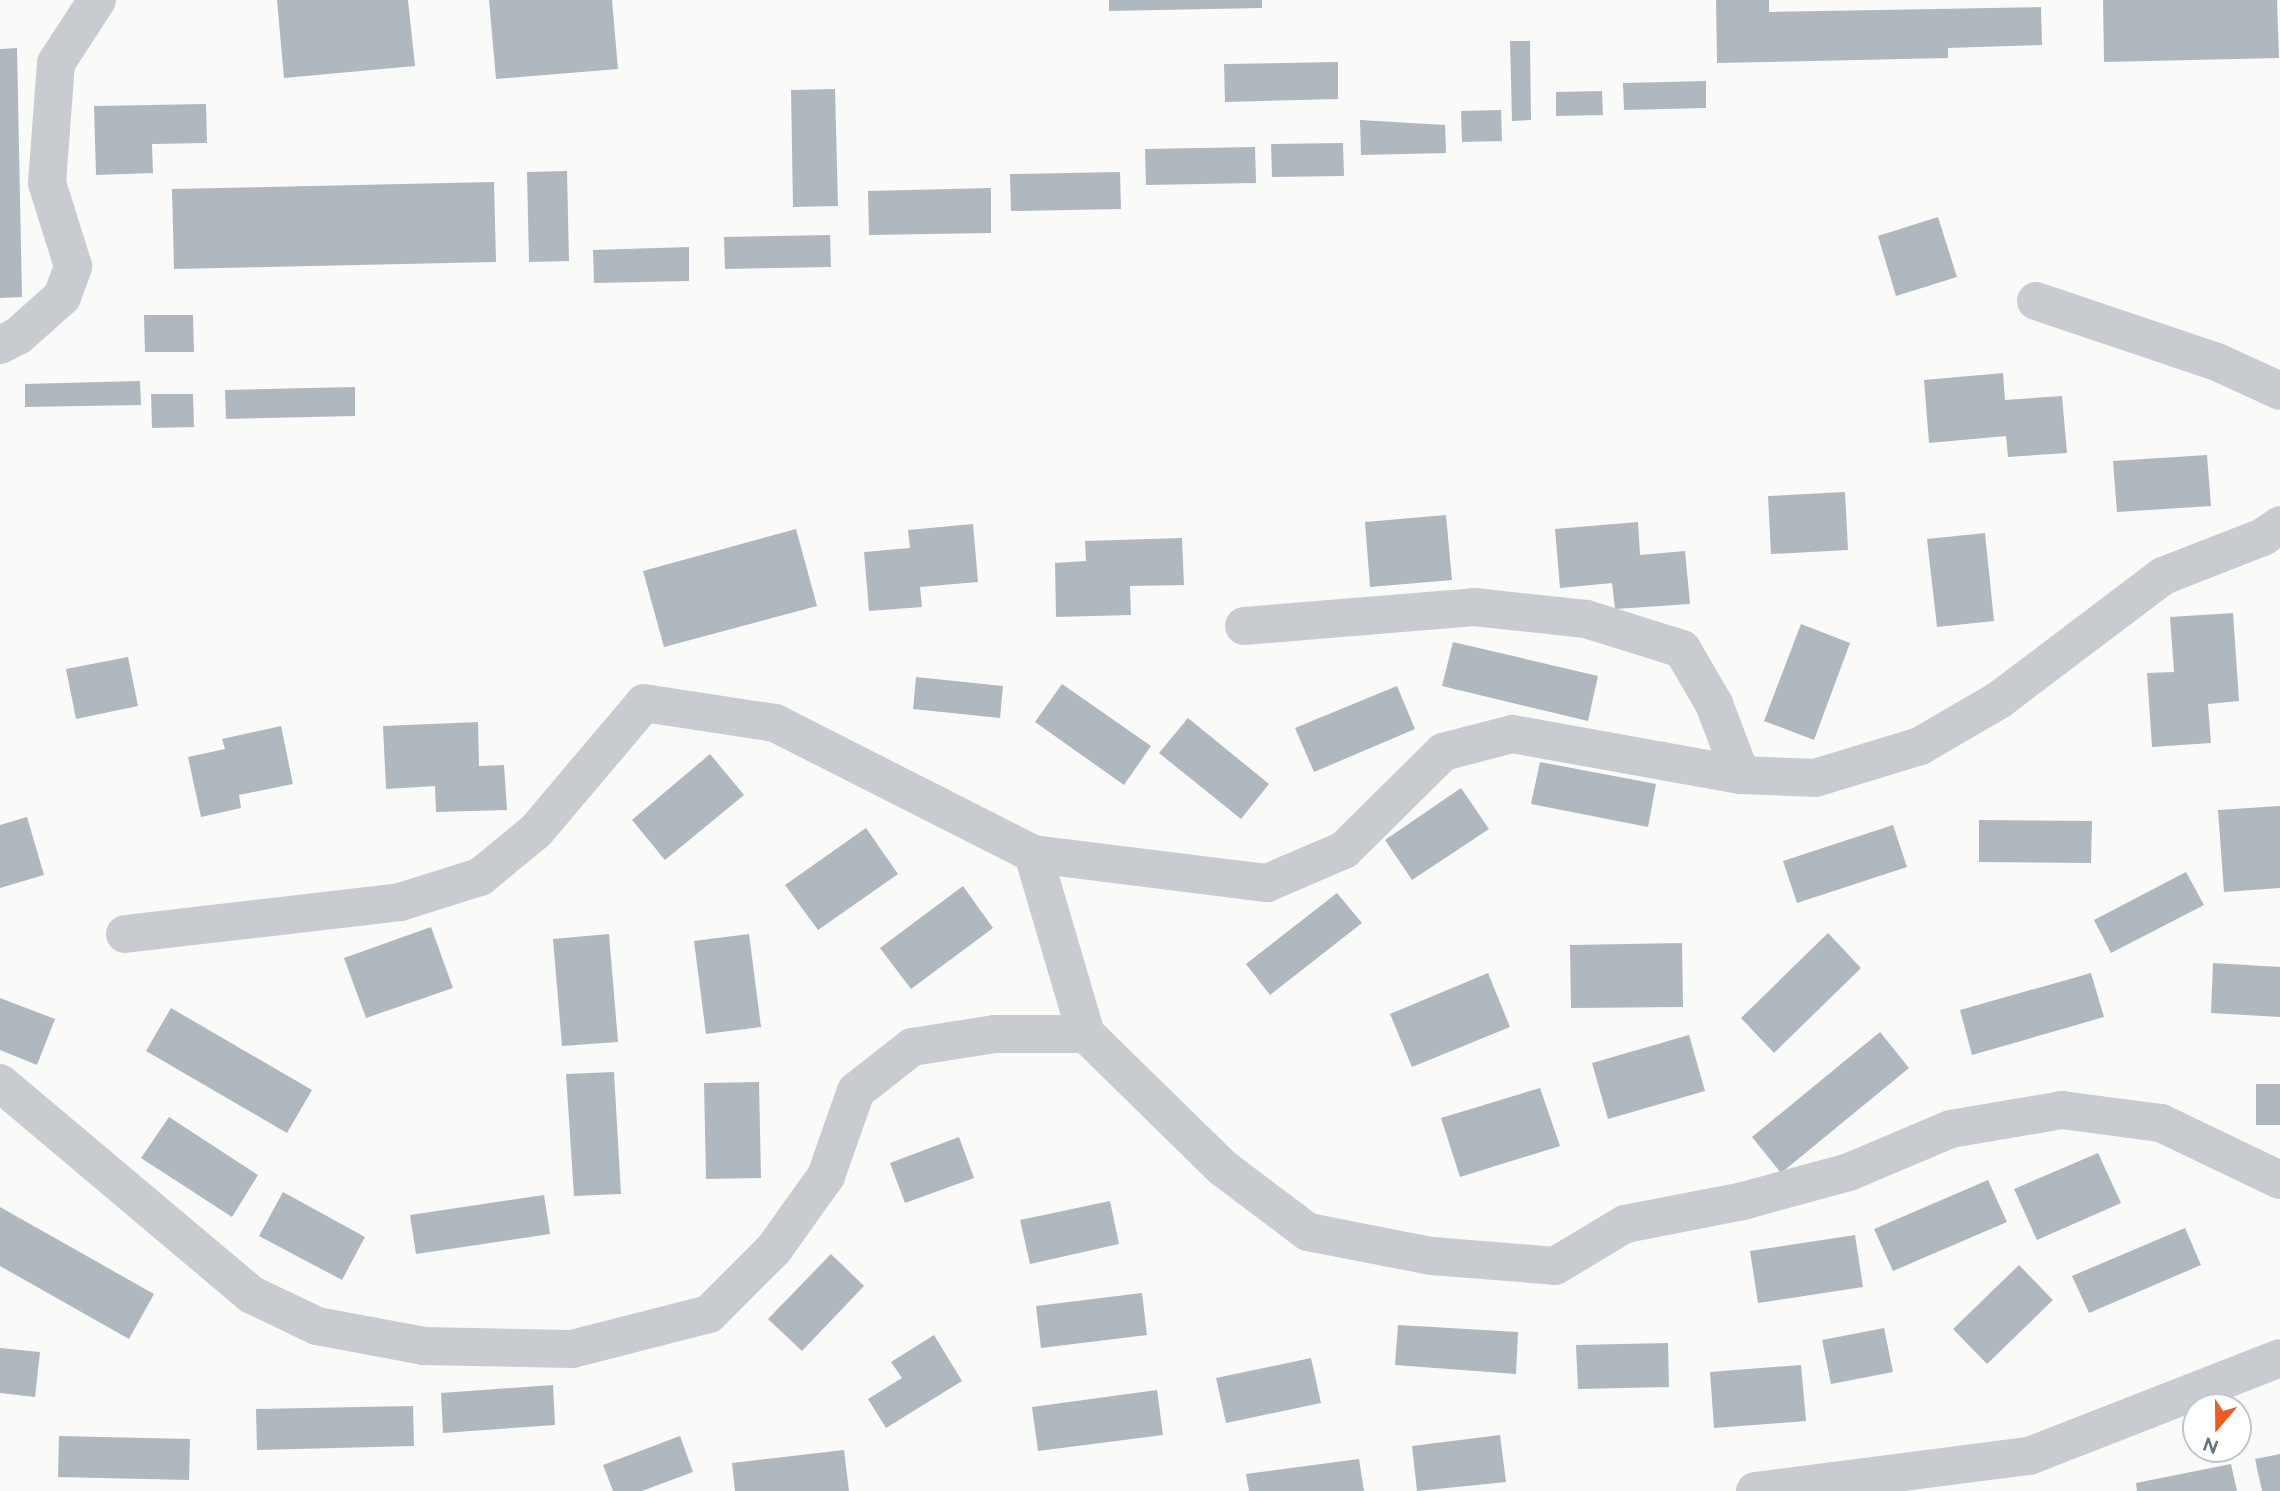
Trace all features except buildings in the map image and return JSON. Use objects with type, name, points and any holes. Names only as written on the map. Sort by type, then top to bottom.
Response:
[{"type":"street","points":[[0,345],[19,336],[62,297],[73,266],[47,183],[56,63],[97,0]]},
{"type":"street","points":[[2036,301],[2217,362],[2280,391]]},
{"type":"street","points":[[125,934],[400,902],[480,877],[536,831],[644,703],[775,723],[1033,854],[1267,883],[1344,850],[1443,752],[1512,734],[1741,775],[1815,778],[1920,746],[1999,700],[2163,576],[2263,537],[2280,525]]},
{"type":"street","points":[[1244,626],[1474,607],[1586,619],[1682,649],[1714,704],[1741,775]]},
{"type":"street","points":[[1033,854],[1086,1034],[1223,1168],[1308,1231],[1432,1256],[1555,1266],[1625,1224],[1743,1201],[1849,1172],[1951,1129],[2062,1110],[2161,1123],[2280,1180]]},
{"type":"street","points":[[0,1083],[252,1295],[317,1326],[424,1346],[572,1349],[709,1314],[774,1250],[826,1176],[856,1091],[912,1047],[995,1034],[1086,1034]]},
{"type":"street","points":[[1755,1491],[2029,1456],[2280,1357]]}]
